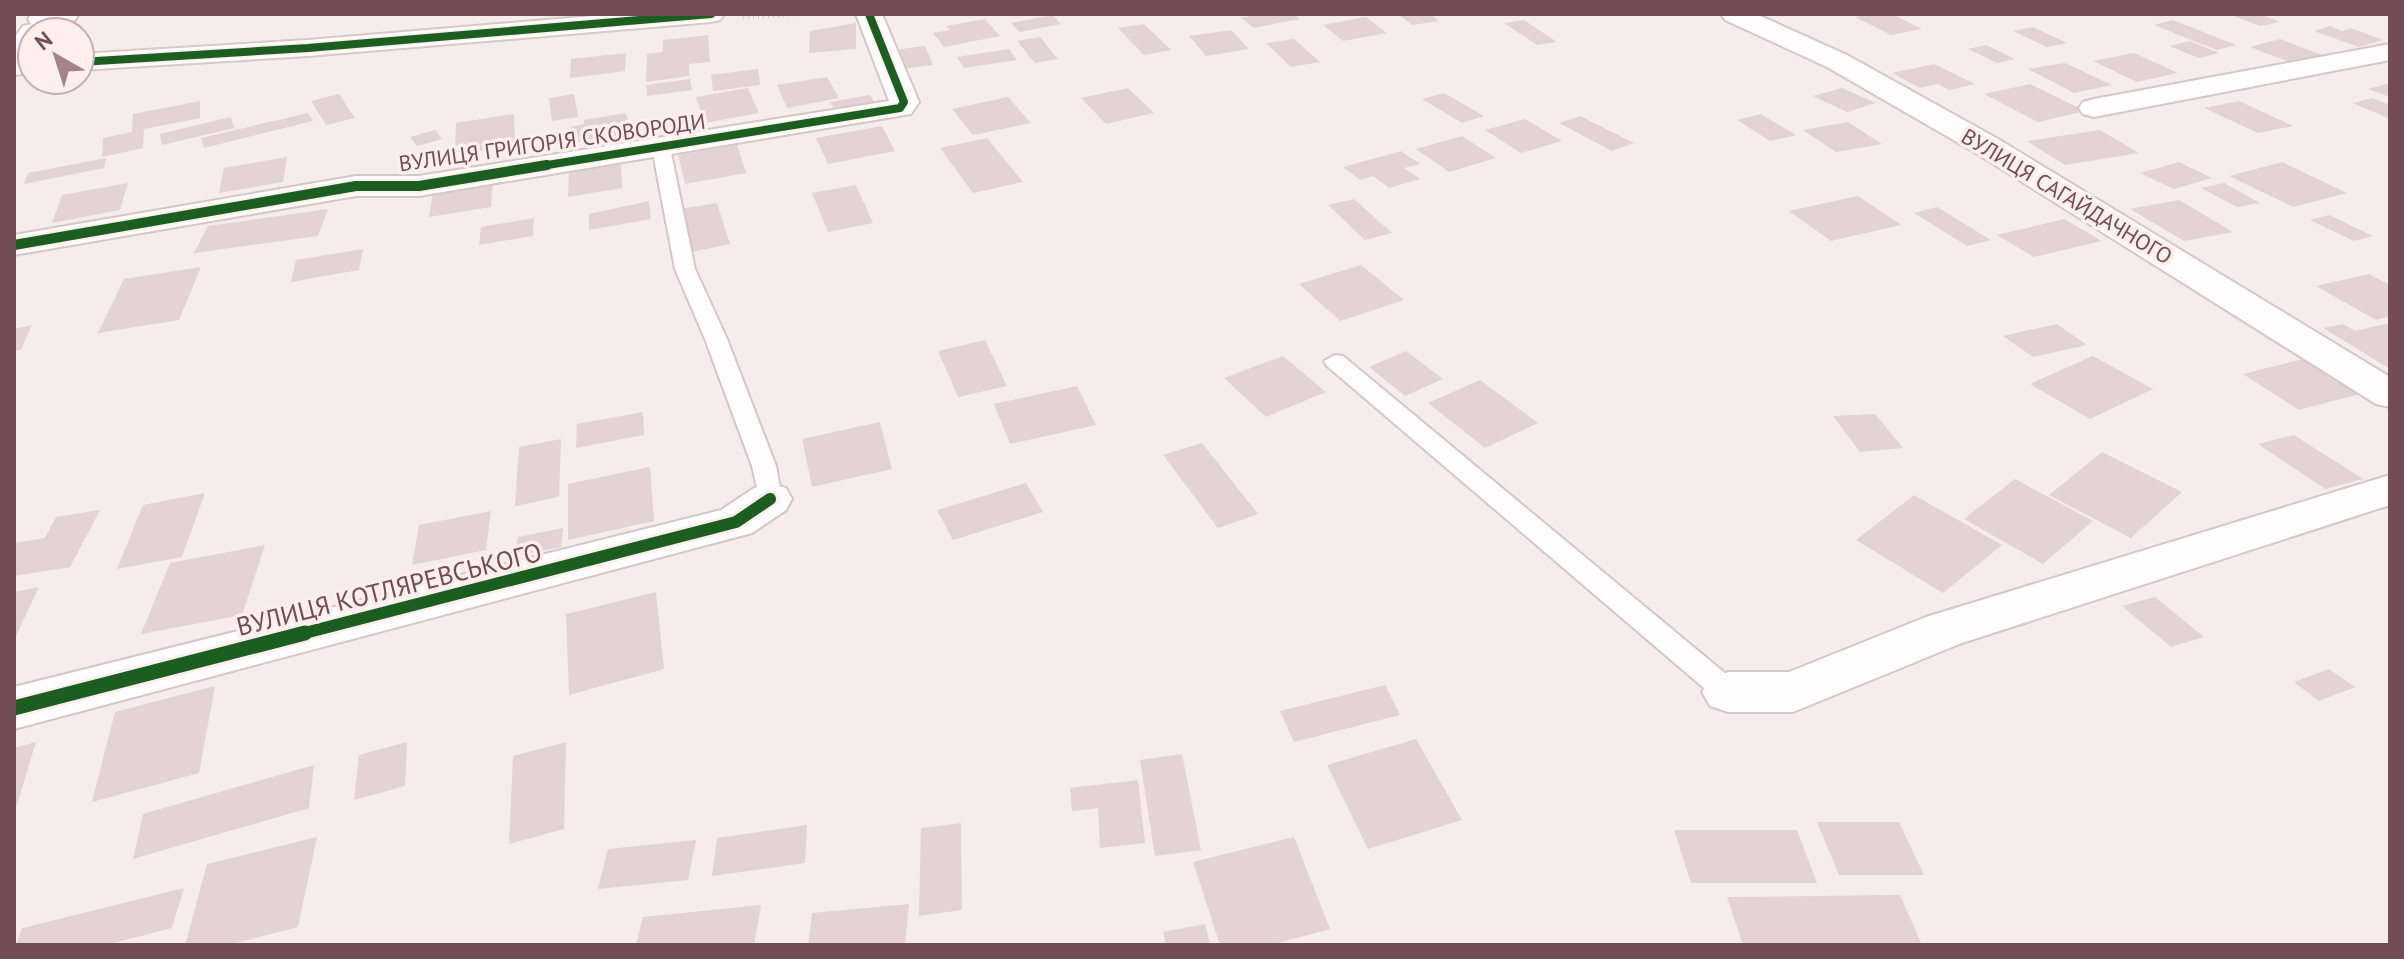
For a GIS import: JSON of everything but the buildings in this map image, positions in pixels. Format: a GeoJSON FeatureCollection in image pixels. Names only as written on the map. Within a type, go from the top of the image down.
{"type":"FeatureCollection","features":[{"type":"Feature","properties":{"kind":"street"},"geometry":{"type":"LineString","coordinates":[[96,61],[308,48],[711,14]]}},
{"type":"Feature","properties":{"kind":"street","name":"ВУЛИЦЯ ГРИГОРІЯ СКОВОРОДИ"},"geometry":{"type":"LineString","coordinates":[[14,245],[356,186],[419,186],[900,108],[904,102],[869,14]]}},
{"type":"Feature","properties":{"kind":"street","name":"ВУЛИЦЯ САГАЙДАЧНОГО"},"geometry":{"type":"LineString","coordinates":[[1734,14],[1837,61],[1987,146],[2390,395]]}},
{"type":"Feature","properties":{"kind":"street"},"geometry":{"type":"LineString","coordinates":[[2094,108],[2390,52]]}},
{"type":"Feature","properties":{"kind":"street"},"geometry":{"type":"LineString","coordinates":[[1728,692],[1793,692],[1944,630],[2390,490]]}},
{"type":"Feature","properties":{"kind":"street","name":"ВУЛИЦЯ КОТЛЯРЕВСЬКОГО"},"geometry":{"type":"LineString","coordinates":[[14,708],[736,522],[770,499]]}},
{"type":"Feature","properties":{"kind":"lane"},"geometry":{"type":"LineString","coordinates":[[661,148],[685,269],[716,339],[764,466],[770,499]]}},
{"type":"Feature","properties":{"kind":"lane"},"geometry":{"type":"LineString","coordinates":[[1335,361],[1728,692]]}},
{"type":"Feature","properties":{"kind":"cycle path"},"geometry":{"type":"LineString","coordinates":[[96,61],[308,48],[711,14]]}},
{"type":"Feature","properties":{"kind":"cycle path"},"geometry":{"type":"LineString","coordinates":[[14,245],[356,186],[419,186],[900,108],[904,102],[869,14]]}},
{"type":"Feature","properties":{"kind":"cycle path"},"geometry":{"type":"LineString","coordinates":[[14,708],[736,522],[770,499]]}}]}
